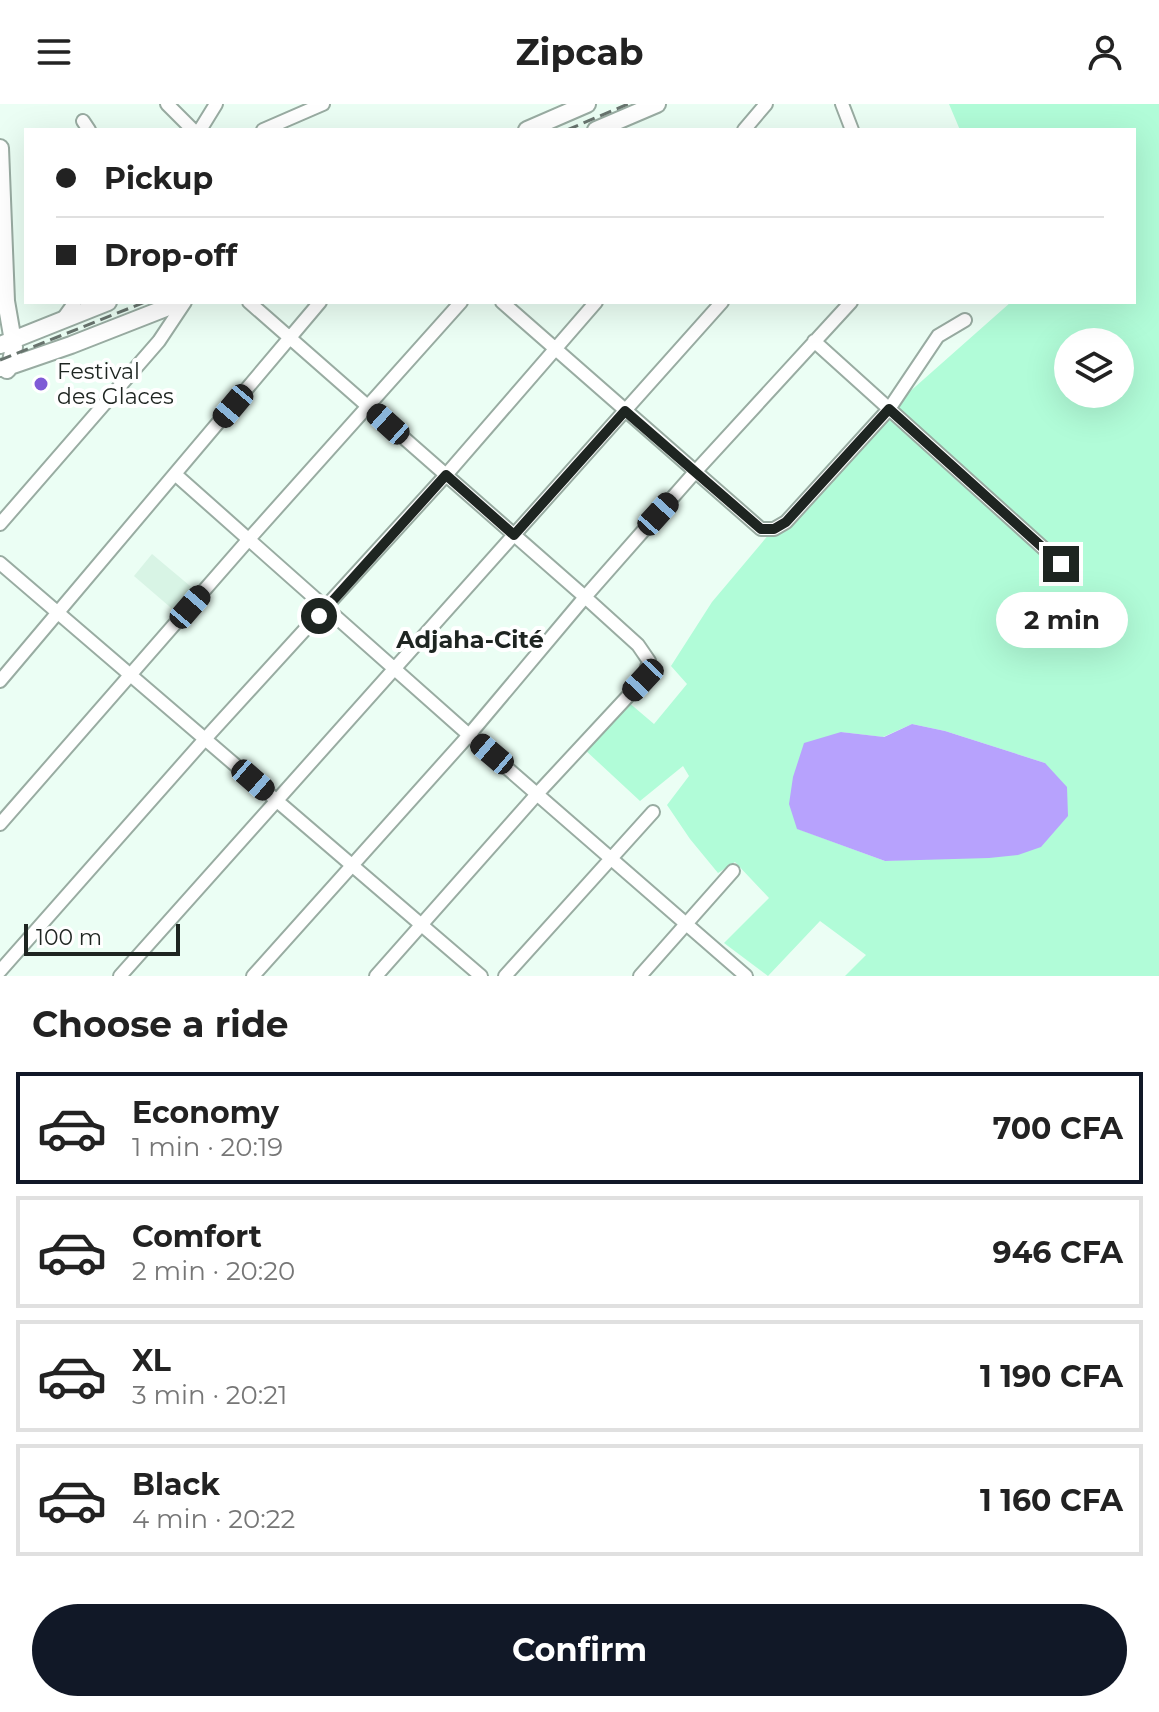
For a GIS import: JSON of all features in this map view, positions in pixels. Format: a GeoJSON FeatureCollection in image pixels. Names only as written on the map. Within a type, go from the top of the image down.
{"type":"FeatureCollection","features":[{"type":"Feature","properties":{"kind":"main road"},"geometry":{"type":"LineString","coordinates":[[532,128],[587,104]]}},
{"type":"Feature","properties":{"kind":"main road"},"geometry":{"type":"LineString","coordinates":[[600,128],[657,104]]}},
{"type":"Feature","properties":{"kind":"main road"},"geometry":{"type":"LineString","coordinates":[[1,158],[6,342],[14,354],[3,370]]}},
{"type":"Feature","properties":{"kind":"main road"},"geometry":{"type":"LineString","coordinates":[[0,323],[6,301]]}},
{"type":"Feature","properties":{"kind":"main road"},"geometry":{"type":"LineString","coordinates":[[6,342],[103,304]]}},
{"type":"Feature","properties":{"kind":"main road"},"geometry":{"type":"LineString","coordinates":[[3,370],[178,304]]}},
{"type":"Feature","properties":{"kind":"street"},"geometry":{"type":"LineString","coordinates":[[167,104],[191,128]]}},
{"type":"Feature","properties":{"kind":"street"},"geometry":{"type":"LineString","coordinates":[[201,128],[216,104]]}},
{"type":"Feature","properties":{"kind":"street"},"geometry":{"type":"LineString","coordinates":[[268,128],[323,104]]}},
{"type":"Feature","properties":{"kind":"street"},"geometry":{"type":"LineString","coordinates":[[746,128],[766,104]]}},
{"type":"Feature","properties":{"kind":"street"},"geometry":{"type":"LineString","coordinates":[[842,104],[851,128]]}},
{"type":"Feature","properties":{"kind":"street"},"geometry":{"type":"LineString","coordinates":[[62,320],[74,304]]}},
{"type":"Feature","properties":{"kind":"street"},"geometry":{"type":"LineString","coordinates":[[0,524],[159,341],[182,304]]}},
{"type":"Feature","properties":{"kind":"street"},"geometry":{"type":"LineString","coordinates":[[251,304],[585,597],[638,645],[649,661],[643,680],[376,976]]}},
{"type":"Feature","properties":{"kind":"street"},"geometry":{"type":"LineString","coordinates":[[0,681],[318,304]]}},
{"type":"Feature","properties":{"kind":"street"},"geometry":{"type":"LineString","coordinates":[[0,824],[459,304]]}},
{"type":"Feature","properties":{"kind":"street"},"geometry":{"type":"LineString","coordinates":[[504,304],[761,529],[774,529],[786,522],[889,409],[938,336],[965,320]]}},
{"type":"Feature","properties":{"kind":"street"},"geometry":{"type":"LineString","coordinates":[[0,971],[205,739],[446,475],[594,304]]}},
{"type":"Feature","properties":{"kind":"street"},"geometry":{"type":"LineString","coordinates":[[120,976],[720,304]]}},
{"type":"Feature","properties":{"kind":"street"},"geometry":{"type":"LineString","coordinates":[[253,976],[469,735],[695,472],[849,304]]}},
{"type":"Feature","properties":{"kind":"street"},"geometry":{"type":"LineString","coordinates":[[814,341],[1061,564]]}},
{"type":"Feature","properties":{"kind":"street"},"geometry":{"type":"LineString","coordinates":[[175,474],[746,976]]}},
{"type":"Feature","properties":{"kind":"street"},"geometry":{"type":"LineString","coordinates":[[0,563],[481,976]]}},
{"type":"Feature","properties":{"kind":"street"},"geometry":{"type":"LineString","coordinates":[[505,976],[653,812]]}},
{"type":"Feature","properties":{"kind":"street"},"geometry":{"type":"LineString","coordinates":[[640,976],[733,871]]}},
{"type":"Feature","properties":{"kind":"shaded area"},"geometry":{"type":"Polygon","coordinates":[[[152,554],[196,591],[177,613],[134,576],[152,554]]]}},
{"type":"Feature","properties":{"kind":"shaded area"},"geometry":{"type":"Polygon","coordinates":[[[912,724],[945,731],[1045,763],[1067,787],[1068,816],[1041,847],[1018,855],[989,858],[885,861],[797,829],[789,804],[793,777],[804,743],[841,732],[884,737],[912,724]]]}},
{"type":"Feature","properties":{"kind":"green space"},"geometry":{"type":"Polygon","coordinates":[[[949,104],[1159,104],[1159,976],[845,976],[866,955],[820,921],[768,976],[724,943],[769,898],[735,862],[718,873],[667,805],[689,776],[683,766],[640,801],[584,749],[627,701],[654,724],[687,684],[671,666],[712,602],[828,464],[1009,304],[1136,304],[1136,128],[959,128],[949,104]],[[912,724],[883,737],[841,732],[798,829],[885,861],[930,858],[1045,763],[945,731],[912,724]]]}},
{"type":"Feature","properties":{"kind":"railway"},"geometry":{"type":"LineString","coordinates":[[572,128],[628,104]]}},
{"type":"Feature","properties":{"kind":"railway"},"geometry":{"type":"LineString","coordinates":[[0,360],[140,304]]}},
{"type":"Feature","properties":{"kind":"place","name":"Festival des Glaces"},"geometry":{"type":"Point","coordinates":[41,384]}},
{"type":"Feature","properties":{"kind":"district","name":"Adjaha-Cité"},"geometry":{"type":"Point","coordinates":[470,639]}},
{"type":"Feature","properties":{"kind":"route"},"geometry":{"type":"LineString","coordinates":[[319,616],[446,475],[514,535],[625,411],[761,529],[774,529],[786,522],[889,409],[1061,564]]}}]}
